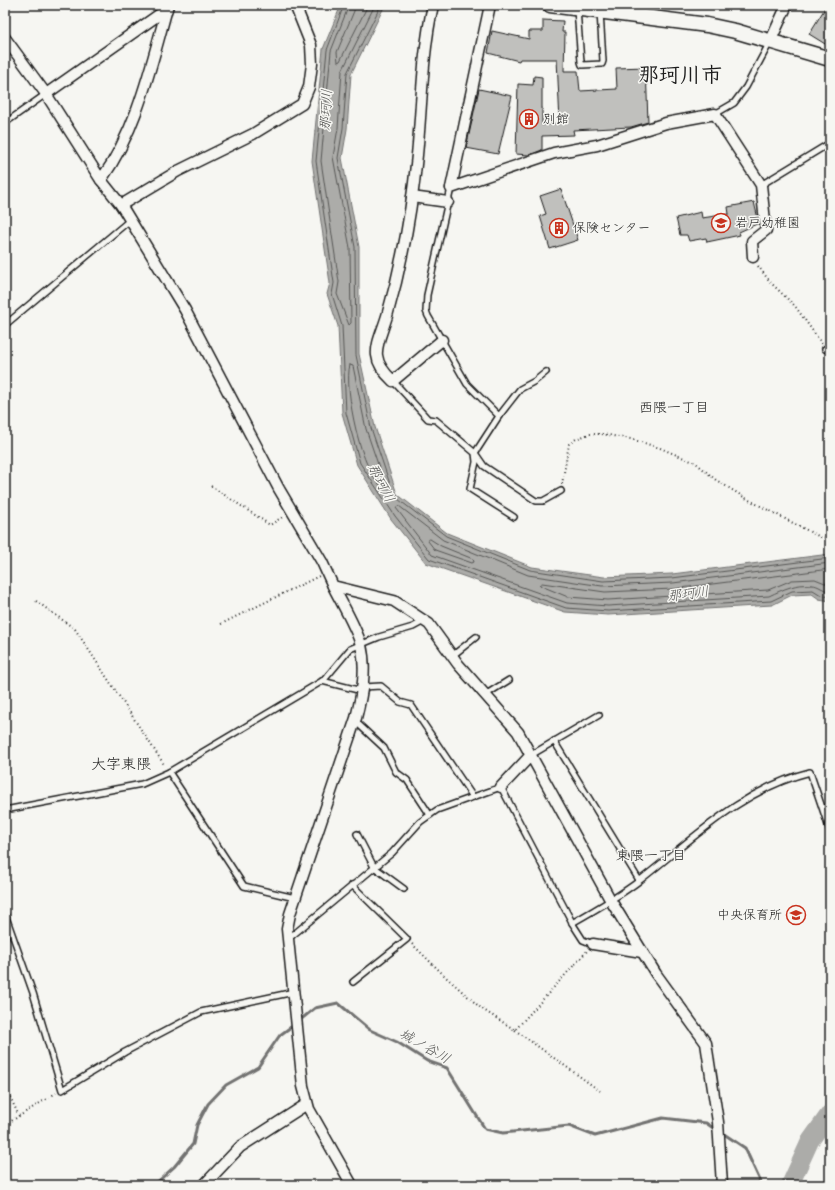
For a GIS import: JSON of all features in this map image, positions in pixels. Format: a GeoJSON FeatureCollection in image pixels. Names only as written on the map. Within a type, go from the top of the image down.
{"type":"FeatureCollection","features":[{"type":"Feature","properties":{"kind":"street"},"geometry":{"type":"LineString","coordinates":[[121,205],[178,171],[253,134],[302,104],[309,87],[312,64],[311,45],[295,5]]}},
{"type":"Feature","properties":{"kind":"street"},"geometry":{"type":"LineString","coordinates":[[433,5],[422,84],[412,197],[393,294],[377,351],[378,363],[382,370],[393,381],[442,340]]}},
{"type":"Feature","properties":{"kind":"street"},"geometry":{"type":"LineString","coordinates":[[451,188],[490,5]]}},
{"type":"Feature","properties":{"kind":"street"},"geometry":{"type":"LineString","coordinates":[[550,5],[707,25],[830,59]]}},
{"type":"Feature","properties":{"kind":"street"},"geometry":{"type":"LineString","coordinates":[[770,42],[787,5]]}},
{"type":"Feature","properties":{"kind":"street"},"geometry":{"type":"LineString","coordinates":[[101,180],[113,163],[133,119],[148,79],[167,7]]}},
{"type":"Feature","properties":{"kind":"street"},"geometry":{"type":"LineString","coordinates":[[46,94],[167,7]]}},
{"type":"Feature","properties":{"kind":"street"},"geometry":{"type":"LineString","coordinates":[[5,38],[46,94],[101,180],[121,205],[185,310],[292,511],[327,572],[361,644],[363,689],[355,721],[295,898],[287,929],[303,1086],[307,1104],[352,1185]]}},
{"type":"Feature","properties":{"kind":"street"},"geometry":{"type":"LineString","coordinates":[[451,188],[554,153],[597,144],[666,123],[715,114],[761,185],[766,230],[752,241],[753,257]]}},
{"type":"Feature","properties":{"kind":"street"},"geometry":{"type":"LineString","coordinates":[[412,197],[448,202]]}},
{"type":"Feature","properties":{"kind":"street"},"geometry":{"type":"LineString","coordinates":[[333,586],[394,601],[429,624],[452,656],[518,732],[611,901],[656,974],[706,1043],[718,1122],[722,1185]]}},
{"type":"Feature","properties":{"kind":"street"},"geometry":{"type":"LineString","coordinates":[[501,787],[531,755]]}},
{"type":"Feature","properties":{"kind":"street"},"geometry":{"type":"LineString","coordinates":[[593,944],[642,952]]}},
{"type":"Feature","properties":{"kind":"street"},"geometry":{"type":"LineString","coordinates":[[204,1185],[240,1147],[307,1104]]}},
{"type":"Feature","properties":{"kind":"lane"},"geometry":{"type":"LineString","coordinates":[[577,8],[582,65],[602,64],[603,61],[600,11]]}},
{"type":"Feature","properties":{"kind":"lane"},"geometry":{"type":"LineString","coordinates":[[715,114],[734,103],[746,87],[770,42]]}},
{"type":"Feature","properties":{"kind":"lane"},"geometry":{"type":"LineString","coordinates":[[5,123],[46,94]]}},
{"type":"Feature","properties":{"kind":"lane"},"geometry":{"type":"LineString","coordinates":[[761,185],[830,143]]}},
{"type":"Feature","properties":{"kind":"lane"},"geometry":{"type":"LineString","coordinates":[[451,188],[427,295],[426,311],[467,384],[500,416]]}},
{"type":"Feature","properties":{"kind":"lane"},"geometry":{"type":"LineString","coordinates":[[5,325],[130,220]]}},
{"type":"Feature","properties":{"kind":"lane"},"geometry":{"type":"LineString","coordinates":[[514,517],[470,489],[476,462],[476,453],[520,389],[535,381],[546,372]]}},
{"type":"Feature","properties":{"kind":"lane"},"geometry":{"type":"LineString","coordinates":[[393,381],[428,419],[436,420],[476,453],[484,466],[536,501],[543,501],[561,491]]}},
{"type":"Feature","properties":{"kind":"lane"},"geometry":{"type":"LineString","coordinates":[[5,810],[142,784],[169,772],[322,681],[350,649],[413,627],[424,621]]}},
{"type":"Feature","properties":{"kind":"lane"},"geometry":{"type":"LineString","coordinates":[[452,656],[476,637]]}},
{"type":"Feature","properties":{"kind":"lane"},"geometry":{"type":"LineString","coordinates":[[485,695],[509,680]]}},
{"type":"Feature","properties":{"kind":"lane"},"geometry":{"type":"LineString","coordinates":[[322,681],[363,689],[381,686],[400,702],[411,705],[473,797]]}},
{"type":"Feature","properties":{"kind":"lane"},"geometry":{"type":"LineString","coordinates":[[531,755],[599,715]]}},
{"type":"Feature","properties":{"kind":"lane"},"geometry":{"type":"LineString","coordinates":[[355,721],[384,748],[396,772],[407,780],[430,815]]}},
{"type":"Feature","properties":{"kind":"lane"},"geometry":{"type":"LineString","coordinates":[[554,741],[640,880]]}},
{"type":"Feature","properties":{"kind":"lane"},"geometry":{"type":"LineString","coordinates":[[169,772],[244,886],[295,898]]}},
{"type":"Feature","properties":{"kind":"lane"},"geometry":{"type":"LineString","coordinates":[[572,923],[611,901],[640,880],[715,819],[758,791],[790,777],[810,772],[830,830]]}},
{"type":"Feature","properties":{"kind":"lane"},"geometry":{"type":"LineString","coordinates":[[288,939],[352,884],[392,853],[420,822],[437,810],[501,787],[572,923],[583,940],[593,944]]}},
{"type":"Feature","properties":{"kind":"lane"},"geometry":{"type":"LineString","coordinates":[[357,834],[374,867],[404,889]]}},
{"type":"Feature","properties":{"kind":"lane"},"geometry":{"type":"LineString","coordinates":[[352,884],[407,939],[353,982]]}},
{"type":"Feature","properties":{"kind":"lane"},"geometry":{"type":"LineString","coordinates":[[5,914],[33,993],[62,1090],[124,1052],[201,1012],[294,992]]}},
{"type":"Feature","properties":{"kind":"path"},"geometry":{"type":"LineString","coordinates":[[753,257],[771,282],[795,306],[828,348]]}},
{"type":"Feature","properties":{"kind":"path"},"geometry":{"type":"LineString","coordinates":[[561,491],[569,444],[576,439],[589,434],[602,434],[631,439],[660,448],[696,463],[716,480],[747,499],[820,537],[830,538]]}},
{"type":"Feature","properties":{"kind":"path"},"geometry":{"type":"LineString","coordinates":[[210,486],[270,525],[292,511]]}},
{"type":"Feature","properties":{"kind":"path"},"geometry":{"type":"LineString","coordinates":[[221,624],[327,572]]}},
{"type":"Feature","properties":{"kind":"path"},"geometry":{"type":"LineString","coordinates":[[36,601],[75,629],[169,772]]}},
{"type":"Feature","properties":{"kind":"path"},"geometry":{"type":"LineString","coordinates":[[407,939],[447,978],[482,1009],[515,1030],[600,1091]]}},
{"type":"Feature","properties":{"kind":"path"},"geometry":{"type":"LineString","coordinates":[[515,1030],[593,944]]}},
{"type":"Feature","properties":{"kind":"path"},"geometry":{"type":"LineString","coordinates":[[5,1086],[19,1116]]}},
{"type":"Feature","properties":{"kind":"path"},"geometry":{"type":"LineString","coordinates":[[5,1125],[62,1090]]}},
{"type":"Feature","properties":{"kind":"water"},"geometry":{"type":"Polygon","coordinates":[[[341,5],[385,5],[351,74],[347,129],[342,158],[359,247],[359,354],[375,427],[397,494],[447,533],[532,567],[604,577],[672,574],[830,554],[830,601],[819,599],[812,594],[792,595],[772,605],[608,615],[565,612],[426,563],[391,519],[357,465],[342,413],[338,326],[327,294],[330,283],[312,161],[323,49],[341,5]]]}},
{"type":"Feature","properties":{"kind":"building"},"geometry":{"type":"Polygon","coordinates":[[[827,5],[830,5],[830,47],[809,34],[827,5]]]}},
{"type":"Feature","properties":{"kind":"building"},"geometry":{"type":"Polygon","coordinates":[[[543,20],[563,21],[562,32],[565,32],[564,71],[578,71],[580,91],[617,89],[616,68],[646,67],[648,122],[631,127],[573,130],[574,135],[542,136],[542,150],[529,155],[516,154],[518,84],[533,85],[534,76],[542,77],[542,125],[560,123],[557,59],[520,59],[519,61],[488,53],[492,31],[529,39],[529,31],[543,31],[543,20]]]}},
{"type":"Feature","properties":{"kind":"building"},"geometry":{"type":"Polygon","coordinates":[[[479,89],[512,96],[498,154],[466,148],[479,89]]]}},
{"type":"Feature","properties":{"kind":"building","name":"保険センター"},"geometry":{"type":"Polygon","coordinates":[[[561,189],[578,240],[550,249],[540,216],[546,214],[540,196],[561,189]]]}},
{"type":"Feature","properties":{"kind":"building"},"geometry":{"type":"Polygon","coordinates":[[[754,202],[759,223],[739,232],[740,235],[707,242],[706,238],[689,241],[687,235],[680,235],[676,218],[701,212],[702,218],[729,214],[728,207],[754,202]]]}},
{"type":"Feature","properties":{"kind":"waterway","name":"城ノ谷川"},"geometry":{"type":"LineString","coordinates":[[299,1021],[315,1008],[338,1003],[370,1030],[397,1042],[427,1061],[447,1068],[485,1129],[503,1133],[569,1126],[595,1136],[663,1118],[706,1123],[716,1130]]}},
{"type":"Feature","properties":{"kind":"waterway","name":"城ノ谷川"},"geometry":{"type":"LineString","coordinates":[[154,1185],[174,1167],[193,1144],[197,1125],[208,1104],[226,1085],[258,1067],[280,1035],[295,1024]]}},
{"type":"Feature","properties":{"kind":"waterway","name":"那珂川"},"geometry":{"type":"LineString","coordinates":[[790,1185],[810,1141],[830,1113]]}},
{"type":"Feature","properties":{"kind":"waterway","name":"城ノ谷川"},"geometry":{"type":"LineString","coordinates":[[721,1132],[745,1148],[762,1185]]}},
{"type":"Feature","properties":{"kind":"place","name":"別館"},"geometry":{"type":"Point","coordinates":[529,119]}},
{"type":"Feature","properties":{"kind":"place","name":"岩戸幼稚園"},"geometry":{"type":"Point","coordinates":[721,223]}},
{"type":"Feature","properties":{"kind":"place","name":"保険センター"},"geometry":{"type":"Point","coordinates":[559,228]}},
{"type":"Feature","properties":{"kind":"place","name":"中央保育所"},"geometry":{"type":"Point","coordinates":[796,915]}},
{"type":"Feature","properties":{"kind":"district","name":"那珂川市"},"geometry":{"type":"Point","coordinates":[680,75]}},
{"type":"Feature","properties":{"kind":"district","name":"西隈一丁目"},"geometry":{"type":"Point","coordinates":[674,407]}},
{"type":"Feature","properties":{"kind":"district","name":"大字東隈"},"geometry":{"type":"Point","coordinates":[121,764]}},
{"type":"Feature","properties":{"kind":"district","name":"東隈一丁目"},"geometry":{"type":"Point","coordinates":[651,855]}}]}
